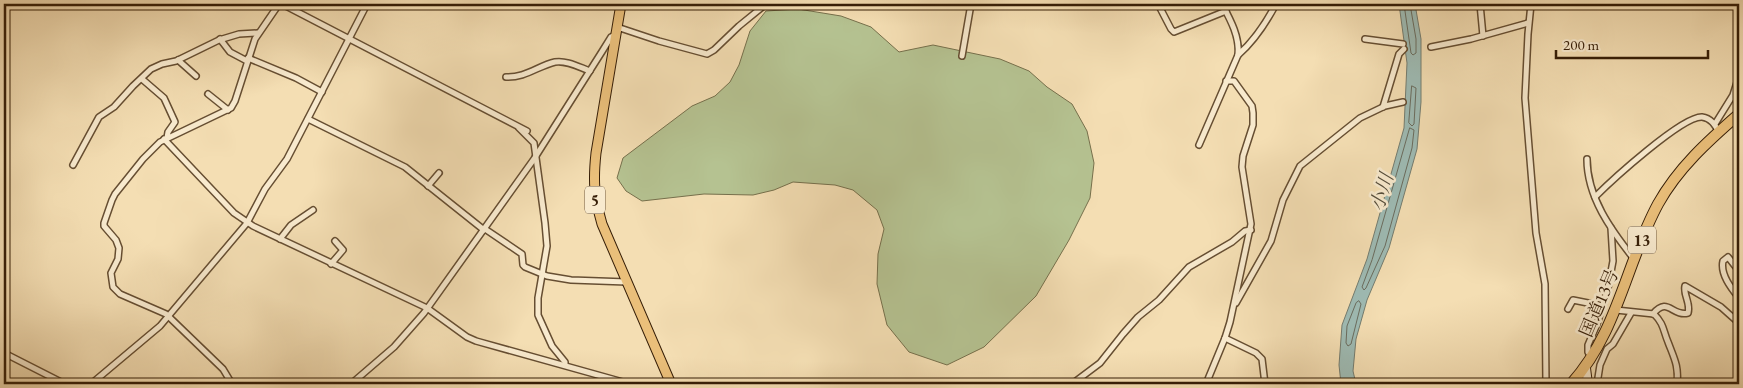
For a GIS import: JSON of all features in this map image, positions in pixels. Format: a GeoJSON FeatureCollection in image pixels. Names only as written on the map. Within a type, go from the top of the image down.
{"type":"FeatureCollection","features":[{"type":"Feature","properties":{"kind":"highway","name":"国道13号"},"geometry":{"type":"LineString","coordinates":[[1572,384],[1592,358],[1616,310],[1634,260],[1658,204],[1674,179],[1717,128],[1739,114]]}},
{"type":"Feature","properties":{"kind":"main road","name":"5"},"geometry":{"type":"LineString","coordinates":[[621,4],[596,153],[595,200],[602,224],[671,384]]}},
{"type":"Feature","properties":{"kind":"main road"},"geometry":{"type":"LineString","coordinates":[[1586,368],[1588,384]]}},
{"type":"Feature","properties":{"kind":"street"},"geometry":{"type":"LineString","coordinates":[[232,384],[223,369],[168,316],[159,310],[120,294],[113,287],[111,273],[118,259],[119,248],[116,240],[104,226],[112,200],[143,159],[166,138],[228,110],[235,101],[247,60],[258,34],[280,4],[527,130]]}},
{"type":"Feature","properties":{"kind":"street"},"geometry":{"type":"LineString","coordinates":[[91,384],[152,334],[247,223],[267,186],[287,159],[367,4]]}},
{"type":"Feature","properties":{"kind":"street"},"geometry":{"type":"LineString","coordinates":[[351,384],[396,346],[427,308],[537,154],[616,31],[706,54],[714,50],[766,4]]}},
{"type":"Feature","properties":{"kind":"street"},"geometry":{"type":"LineString","coordinates":[[962,56],[971,4]]}},
{"type":"Feature","properties":{"kind":"street"},"geometry":{"type":"LineString","coordinates":[[1158,4],[1171,30],[1174,32],[1226,10]]}},
{"type":"Feature","properties":{"kind":"street"},"geometry":{"type":"LineString","coordinates":[[1199,145],[1238,54],[1239,46],[1222,4]]}},
{"type":"Feature","properties":{"kind":"street"},"geometry":{"type":"LineString","coordinates":[[1238,54],[1244,50],[1276,4]]}},
{"type":"Feature","properties":{"kind":"street"},"geometry":{"type":"LineString","coordinates":[[1480,4],[1483,36]]}},
{"type":"Feature","properties":{"kind":"street"},"geometry":{"type":"LineString","coordinates":[[1531,4],[1528,23],[1525,98],[1536,233],[1545,284],[1546,384]]}},
{"type":"Feature","properties":{"kind":"street"},"geometry":{"type":"LineString","coordinates":[[1431,47],[1483,36],[1528,23]]}},
{"type":"Feature","properties":{"kind":"street"},"geometry":{"type":"LineString","coordinates":[[73,165],[99,117],[114,107],[152,69],[178,60],[220,39],[239,34],[258,34]]}},
{"type":"Feature","properties":{"kind":"street"},"geometry":{"type":"LineString","coordinates":[[220,39],[230,52],[296,78],[322,92]]}},
{"type":"Feature","properties":{"kind":"street"},"geometry":{"type":"LineString","coordinates":[[1365,39],[1403,46],[1398,54],[1383,107]]}},
{"type":"Feature","properties":{"kind":"street"},"geometry":{"type":"LineString","coordinates":[[178,60],[196,76]]}},
{"type":"Feature","properties":{"kind":"street"},"geometry":{"type":"LineString","coordinates":[[506,77],[514,78],[555,62],[567,63],[590,70]]}},
{"type":"Feature","properties":{"kind":"street"},"geometry":{"type":"LineString","coordinates":[[1595,197],[1615,176],[1669,135],[1701,117],[1708,119],[1717,128],[1733,95],[1739,76]]}},
{"type":"Feature","properties":{"kind":"street"},"geometry":{"type":"LineString","coordinates":[[142,79],[164,98],[175,122],[166,138]]}},
{"type":"Feature","properties":{"kind":"street"},"geometry":{"type":"LineString","coordinates":[[1206,384],[1225,338],[1250,230],[1250,211],[1242,162],[1253,125],[1252,106],[1234,81],[1226,81]]}},
{"type":"Feature","properties":{"kind":"street"},"geometry":{"type":"LineString","coordinates":[[208,94],[228,110]]}},
{"type":"Feature","properties":{"kind":"street"},"geometry":{"type":"LineString","coordinates":[[1234,304],[1268,248],[1284,200],[1297,170],[1303,162],[1351,124],[1383,107],[1396,102],[1403,102]]}},
{"type":"Feature","properties":{"kind":"street"},"geometry":{"type":"LineString","coordinates":[[308,119],[396,162],[484,230],[522,254],[525,267],[543,274],[576,280],[627,282]]}},
{"type":"Feature","properties":{"kind":"street"},"geometry":{"type":"LineString","coordinates":[[517,126],[534,143],[537,154],[547,246],[538,298],[538,315],[548,339],[565,362],[565,365]]}},
{"type":"Feature","properties":{"kind":"street"},"geometry":{"type":"LineString","coordinates":[[166,138],[234,213],[247,223],[427,308],[467,337],[476,341],[630,384]]}},
{"type":"Feature","properties":{"kind":"street"},"geometry":{"type":"LineString","coordinates":[[1587,158],[1589,178],[1595,197],[1611,228],[1634,260]]}},
{"type":"Feature","properties":{"kind":"street"},"geometry":{"type":"LineString","coordinates":[[428,186],[439,173]]}},
{"type":"Feature","properties":{"kind":"street"},"geometry":{"type":"LineString","coordinates":[[280,239],[291,225],[313,210]]}},
{"type":"Feature","properties":{"kind":"street"},"geometry":{"type":"LineString","coordinates":[[1592,358],[1588,352],[1588,345],[1598,324],[1613,261],[1611,228]]}},
{"type":"Feature","properties":{"kind":"street"},"geometry":{"type":"LineString","coordinates":[[1072,384],[1100,362],[1123,334],[1159,300],[1189,267],[1232,242],[1244,231],[1250,230]]}},
{"type":"Feature","properties":{"kind":"street"},"geometry":{"type":"LineString","coordinates":[[331,264],[343,250],[335,241]]}},
{"type":"Feature","properties":{"kind":"street"},"geometry":{"type":"LineString","coordinates":[[1739,271],[1728,257],[1723,261],[1722,268],[1725,275],[1731,288],[1739,298]]}},
{"type":"Feature","properties":{"kind":"street"},"geometry":{"type":"LineString","coordinates":[[1653,314],[1661,306],[1666,306],[1680,313],[1688,313],[1689,304],[1684,290],[1685,286],[1721,307],[1739,323]]}},
{"type":"Feature","properties":{"kind":"street"},"geometry":{"type":"LineString","coordinates":[[1568,309],[1573,300],[1603,306]]}},
{"type":"Feature","properties":{"kind":"street"},"geometry":{"type":"LineString","coordinates":[[1616,310],[1653,314],[1663,324],[1668,342],[1676,358],[1677,384]]}},
{"type":"Feature","properties":{"kind":"street"},"geometry":{"type":"LineString","coordinates":[[1597,384],[1603,357],[1631,313]]}},
{"type":"Feature","properties":{"kind":"street"},"geometry":{"type":"LineString","coordinates":[[1225,338],[1256,353],[1262,359],[1265,384]]}},
{"type":"Feature","properties":{"kind":"street"},"geometry":{"type":"LineString","coordinates":[[4,353],[65,384]]}},
{"type":"Feature","properties":{"kind":"street"},"geometry":{"type":"LineString","coordinates":[[605,384],[606,377]]}},
{"type":"Feature","properties":{"kind":"green space"},"geometry":{"type":"Polygon","coordinates":[[[798,9],[841,16],[871,27],[899,52],[933,45],[1000,59],[1029,71],[1047,87],[1072,104],[1087,131],[1094,163],[1090,198],[1069,240],[1036,296],[984,347],[947,365],[909,352],[887,325],[877,284],[878,254],[884,229],[877,210],[853,190],[835,185],[793,182],[774,190],[753,195],[704,194],[642,201],[626,191],[617,178],[623,158],[692,106],[715,96],[730,82],[739,65],[750,31],[766,11],[798,9]]]}},
{"type":"Feature","properties":{"kind":"water"},"geometry":{"type":"Polygon","coordinates":[[[1399,4],[1415,4],[1421,39],[1421,102],[1417,149],[1389,248],[1367,300],[1356,339],[1353,371],[1356,384],[1341,384],[1339,365],[1342,325],[1367,259],[1404,128],[1407,63],[1399,4]]]}},
{"type":"Feature","properties":{"kind":"water label","name":"小川"},"geometry":{"type":"Point","coordinates":[1381,192]}}]}
